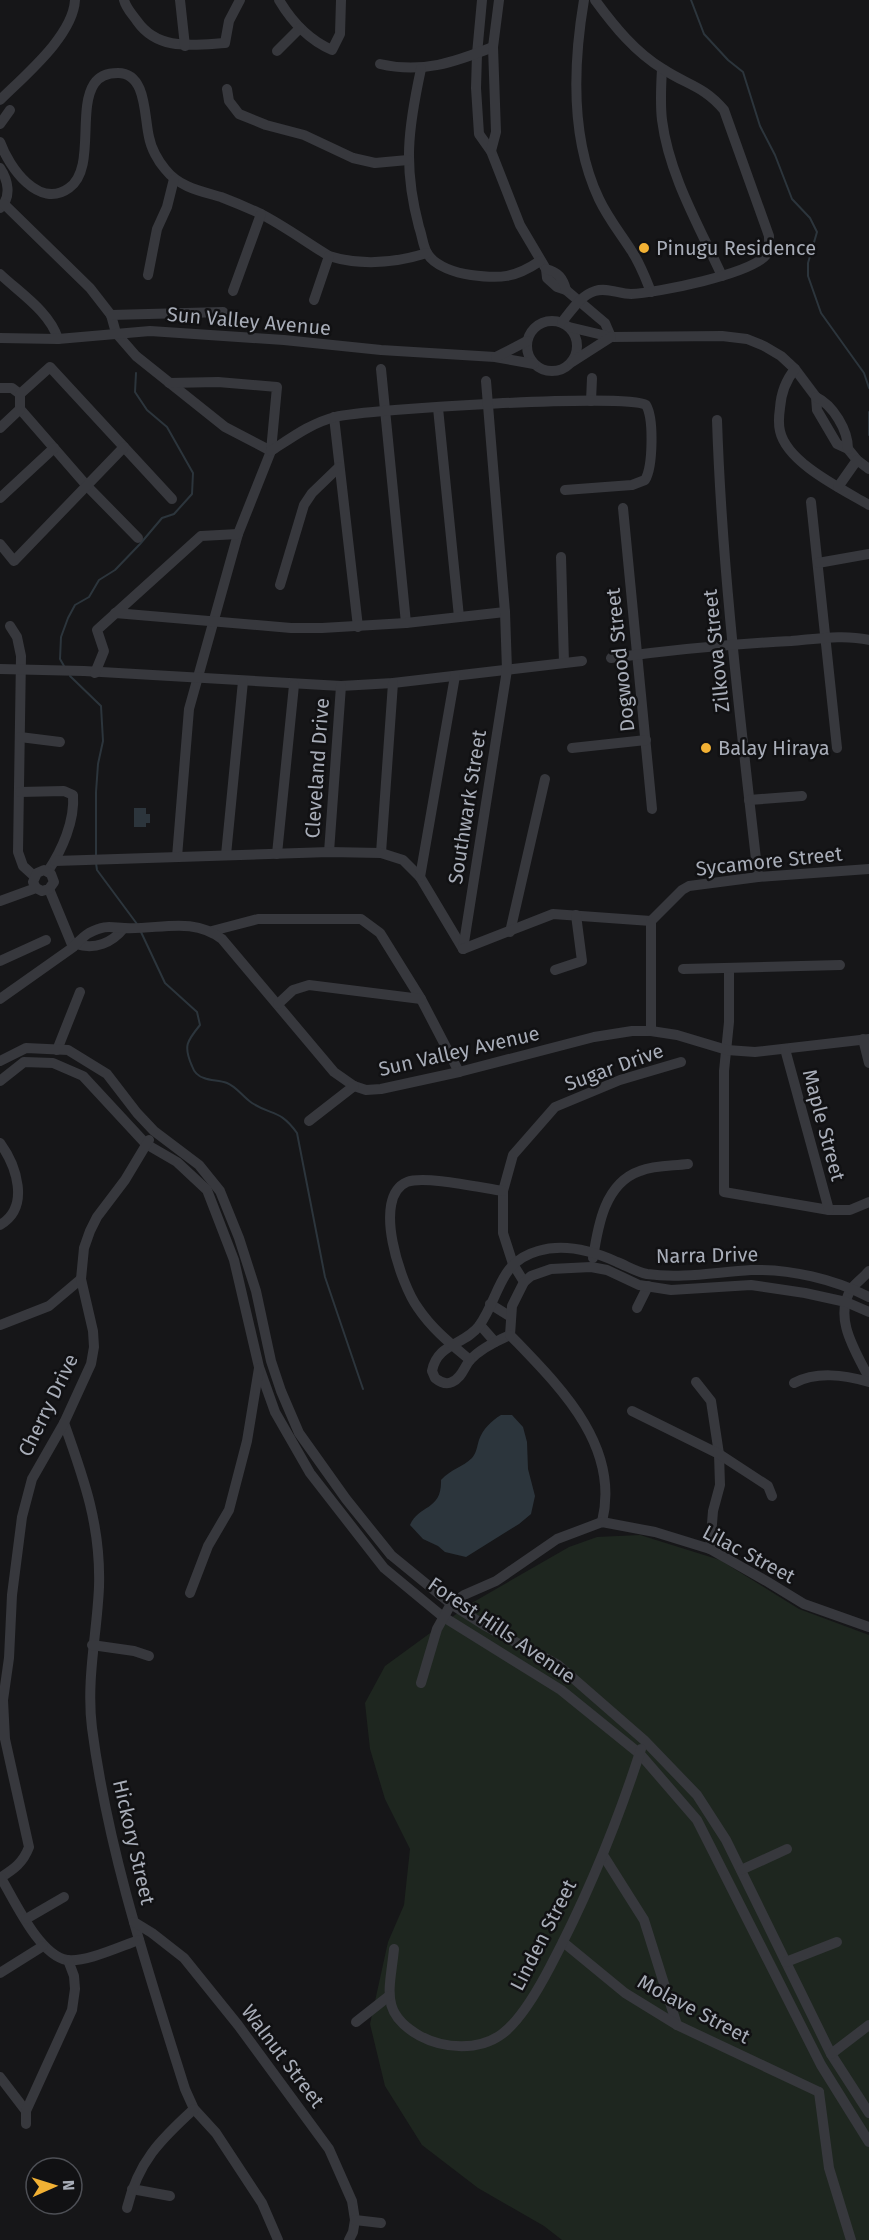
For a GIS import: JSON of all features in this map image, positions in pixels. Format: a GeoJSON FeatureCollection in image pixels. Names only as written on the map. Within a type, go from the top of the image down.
{"type":"FeatureCollection","features":[{"type":"Feature","properties":{"kind":"street"},"geometry":{"type":"LineString","coordinates":[[0,100],[64,32],[75,9],[75,0]]}},
{"type":"Feature","properties":{"kind":"street"},"geometry":{"type":"LineString","coordinates":[[124,0],[141,26],[158,40],[185,46],[225,43],[229,21],[240,0]]}},
{"type":"Feature","properties":{"kind":"street"},"geometry":{"type":"LineString","coordinates":[[180,0],[185,46]]}},
{"type":"Feature","properties":{"kind":"street"},"geometry":{"type":"LineString","coordinates":[[279,0],[300,28],[314,41],[332,50],[340,34],[340,0]]}},
{"type":"Feature","properties":{"kind":"street"},"geometry":{"type":"LineString","coordinates":[[482,0],[476,88],[479,134],[491,151],[520,225],[543,265],[555,271],[564,280],[566,290],[605,323],[611,337]]}},
{"type":"Feature","properties":{"kind":"street"},"geometry":{"type":"LineString","coordinates":[[491,151],[496,132],[494,47],[499,0]]}},
{"type":"Feature","properties":{"kind":"street"},"geometry":{"type":"LineString","coordinates":[[584,0],[575,60],[581,137],[587,172],[614,227],[642,269],[651,292]]}},
{"type":"Feature","properties":{"kind":"street"},"geometry":{"type":"LineString","coordinates":[[566,324],[580,301],[593,291],[630,294],[651,292],[722,276],[763,258],[768,253],[769,236],[724,110],[701,88],[662,69],[617,30],[595,0]]}},
{"type":"Feature","properties":{"kind":"street"},"geometry":{"type":"LineString","coordinates":[[277,51],[300,28]]}},
{"type":"Feature","properties":{"kind":"street"},"geometry":{"type":"LineString","coordinates":[[380,64],[421,69],[494,47]]}},
{"type":"Feature","properties":{"kind":"street"},"geometry":{"type":"LineString","coordinates":[[421,69],[410,120],[408,160],[414,209],[427,253],[443,266],[461,274],[492,278],[509,277],[543,265]]}},
{"type":"Feature","properties":{"kind":"street"},"geometry":{"type":"LineString","coordinates":[[662,69],[660,94],[667,146],[686,198],[722,276]]}},
{"type":"Feature","properties":{"kind":"street"},"geometry":{"type":"LineString","coordinates":[[0,142],[5,155],[25,181],[38,192],[49,195],[69,189],[78,177],[83,158],[89,99],[94,83],[106,74],[121,72],[132,78],[139,86],[149,138],[164,168],[174,179],[190,189],[221,197],[261,214],[329,256],[348,261],[376,263],[427,253]]}},
{"type":"Feature","properties":{"kind":"street"},"geometry":{"type":"LineString","coordinates":[[227,88],[229,101],[239,114],[266,125],[304,135],[353,158],[375,163],[408,160]]}},
{"type":"Feature","properties":{"kind":"street"},"geometry":{"type":"LineString","coordinates":[[0,124],[10,110]]}},
{"type":"Feature","properties":{"kind":"street"},"geometry":{"type":"LineString","coordinates":[[0,168],[8,189],[2,206],[90,288],[111,315],[116,333],[136,356],[225,427],[271,451]]}},
{"type":"Feature","properties":{"kind":"street"},"geometry":{"type":"LineString","coordinates":[[148,274],[158,229],[167,207],[174,179]]}},
{"type":"Feature","properties":{"kind":"street"},"geometry":{"type":"LineString","coordinates":[[233,291],[261,214]]}},
{"type":"Feature","properties":{"kind":"street"},"geometry":{"type":"LineString","coordinates":[[314,300],[329,256]]}},
{"type":"Feature","properties":{"kind":"street"},"geometry":{"type":"LineString","coordinates":[[0,274],[48,319],[58,339]]}},
{"type":"Feature","properties":{"kind":"street"},"geometry":{"type":"LineString","coordinates":[[111,315],[223,312]]}},
{"type":"Feature","properties":{"kind":"street"},"geometry":{"type":"LineString","coordinates":[[611,337],[567,367],[554,371],[534,364],[528,353],[527,341],[534,328],[540,323],[554,320],[611,337],[703,335],[747,339],[781,356],[795,369],[816,397],[827,402],[848,437],[848,449]]}},
{"type":"Feature","properties":{"kind":"street"},"geometry":{"type":"LineString","coordinates":[[566,324],[577,340],[578,348],[572,362]]}},
{"type":"Feature","properties":{"kind":"street","name":"Sun Valley Avenue"},"geometry":{"type":"LineString","coordinates":[[0,338],[58,339],[150,331],[495,357],[534,364]]}},
{"type":"Feature","properties":{"kind":"street"},"geometry":{"type":"LineString","coordinates":[[495,357],[527,341]]}},
{"type":"Feature","properties":{"kind":"street"},"geometry":{"type":"LineString","coordinates":[[138,538],[87,486],[20,409],[20,394],[50,367],[172,499]]}},
{"type":"Feature","properties":{"kind":"street"},"geometry":{"type":"LineString","coordinates":[[381,369],[406,623]]}},
{"type":"Feature","properties":{"kind":"street"},"geometry":{"type":"LineString","coordinates":[[795,369],[789,376],[780,402],[780,433],[797,458],[838,487],[869,505]]}},
{"type":"Feature","properties":{"kind":"street"},"geometry":{"type":"LineString","coordinates":[[591,401],[592,378]]}},
{"type":"Feature","properties":{"kind":"street","name":"Southwark Street"},"geometry":{"type":"LineString","coordinates":[[463,949],[507,670],[505,612],[486,381]]}},
{"type":"Feature","properties":{"kind":"street"},"geometry":{"type":"LineString","coordinates":[[169,383],[218,382],[277,387],[271,451],[238,534],[189,709],[177,857]]}},
{"type":"Feature","properties":{"kind":"street"},"geometry":{"type":"LineString","coordinates":[[0,388],[12,388],[20,394]]}},
{"type":"Feature","properties":{"kind":"street"},"geometry":{"type":"LineString","coordinates":[[816,397],[817,410],[837,444],[848,449],[869,469]]}},
{"type":"Feature","properties":{"kind":"street"},"geometry":{"type":"LineString","coordinates":[[271,451],[307,428],[334,417],[385,411],[591,401],[636,401],[646,405],[651,416],[649,474],[645,480],[639,484],[566,490]]}},
{"type":"Feature","properties":{"kind":"street"},"geometry":{"type":"LineString","coordinates":[[438,408],[459,617]]}},
{"type":"Feature","properties":{"kind":"street"},"geometry":{"type":"LineString","coordinates":[[0,428],[20,409]]}},
{"type":"Feature","properties":{"kind":"street"},"geometry":{"type":"LineString","coordinates":[[334,417],[358,627]]}},
{"type":"Feature","properties":{"kind":"street"},"geometry":{"type":"LineString","coordinates":[[824,423],[836,417]]}},
{"type":"Feature","properties":{"kind":"street","name":"Zilkova Street"},"geometry":{"type":"LineString","coordinates":[[717,420],[721,516],[732,644],[758,877]]}},
{"type":"Feature","properties":{"kind":"street"},"geometry":{"type":"LineString","coordinates":[[0,544],[14,561],[124,447]]}},
{"type":"Feature","properties":{"kind":"street"},"geometry":{"type":"LineString","coordinates":[[0,498],[54,448]]}},
{"type":"Feature","properties":{"kind":"street"},"geometry":{"type":"LineString","coordinates":[[838,487],[857,460]]}},
{"type":"Feature","properties":{"kind":"street"},"geometry":{"type":"LineString","coordinates":[[280,585],[304,505],[312,493],[339,467]]}},
{"type":"Feature","properties":{"kind":"street"},"geometry":{"type":"LineString","coordinates":[[811,502],[837,748]]}},
{"type":"Feature","properties":{"kind":"street","name":"Dogwood Street"},"geometry":{"type":"LineString","coordinates":[[623,508],[652,809]]}},
{"type":"Feature","properties":{"kind":"street"},"geometry":{"type":"LineString","coordinates":[[89,672],[104,651],[97,630],[115,613],[201,536],[238,534]]}},
{"type":"Feature","properties":{"kind":"street"},"geometry":{"type":"LineString","coordinates":[[818,563],[869,554]]}},
{"type":"Feature","properties":{"kind":"street"},"geometry":{"type":"LineString","coordinates":[[561,557],[564,663]]}},
{"type":"Feature","properties":{"kind":"street"},"geometry":{"type":"LineString","coordinates":[[115,613],[291,628],[358,627],[505,612]]}},
{"type":"Feature","properties":{"kind":"street"},"geometry":{"type":"LineString","coordinates":[[10,626],[19,645],[21,669],[18,852],[23,866],[34,876]]}},
{"type":"Feature","properties":{"kind":"street"},"geometry":{"type":"LineString","coordinates":[[611,658],[732,644],[827,638],[869,640]]}},
{"type":"Feature","properties":{"kind":"street"},"geometry":{"type":"LineString","coordinates":[[0,669],[61,670],[341,687],[582,661]]}},
{"type":"Feature","properties":{"kind":"street"},"geometry":{"type":"LineString","coordinates":[[420,877],[454,676]]}},
{"type":"Feature","properties":{"kind":"street"},"geometry":{"type":"LineString","coordinates":[[226,855],[243,681]]}},
{"type":"Feature","properties":{"kind":"street"},"geometry":{"type":"LineString","coordinates":[[381,853],[393,683]]}},
{"type":"Feature","properties":{"kind":"street"},"geometry":{"type":"LineString","coordinates":[[277,854],[294,685]]}},
{"type":"Feature","properties":{"kind":"street","name":"Cleveland Drive"},"geometry":{"type":"LineString","coordinates":[[329,852],[341,687]]}},
{"type":"Feature","properties":{"kind":"street"},"geometry":{"type":"LineString","coordinates":[[20,737],[60,742]]}},
{"type":"Feature","properties":{"kind":"street"},"geometry":{"type":"LineString","coordinates":[[572,748],[646,740]]}},
{"type":"Feature","properties":{"kind":"street"},"geometry":{"type":"LineString","coordinates":[[510,932],[545,779]]}},
{"type":"Feature","properties":{"kind":"street"},"geometry":{"type":"LineString","coordinates":[[20,792],[64,791],[73,795],[74,804],[65,839],[48,871]]}},
{"type":"Feature","properties":{"kind":"street"},"geometry":{"type":"LineString","coordinates":[[749,800],[802,796]]}},
{"type":"Feature","properties":{"kind":"street"},"geometry":{"type":"LineString","coordinates":[[55,861],[329,852],[381,853],[403,860],[420,877],[463,949],[553,914],[651,921],[651,1031]]}},
{"type":"Feature","properties":{"kind":"street","name":"Sycamore Street"},"geometry":{"type":"LineString","coordinates":[[651,921],[682,890],[689,886],[758,877],[869,869]]}},
{"type":"Feature","properties":{"kind":"street"},"geometry":{"type":"LineString","coordinates":[[40,871],[48,871],[54,882],[49,889],[42,891],[36,888],[33,882],[34,876],[40,871]]}},
{"type":"Feature","properties":{"kind":"street"},"geometry":{"type":"LineString","coordinates":[[0,901],[36,888]]}},
{"type":"Feature","properties":{"kind":"street"},"geometry":{"type":"LineString","coordinates":[[49,889],[75,946]]}},
{"type":"Feature","properties":{"kind":"street"},"geometry":{"type":"LineString","coordinates":[[555,970],[582,961],[576,915]]}},
{"type":"Feature","properties":{"kind":"street"},"geometry":{"type":"LineString","coordinates":[[0,999],[75,946],[85,935],[104,927],[190,925],[212,931],[258,919],[361,919],[380,933],[421,999],[459,1072]]}},
{"type":"Feature","properties":{"kind":"street"},"geometry":{"type":"LineString","coordinates":[[75,946],[89,947],[107,943],[128,928]]}},
{"type":"Feature","properties":{"kind":"street","name":"Sun Valley Avenue"},"geometry":{"type":"LineString","coordinates":[[212,931],[231,949],[333,1072],[354,1086],[366,1090],[381,1089],[459,1072],[594,1037],[622,1032],[651,1031],[677,1035],[727,1050],[755,1052],[866,1039]]}},
{"type":"Feature","properties":{"kind":"street"},"geometry":{"type":"LineString","coordinates":[[0,961],[46,940]]}},
{"type":"Feature","properties":{"kind":"street"},"geometry":{"type":"LineString","coordinates":[[683,969],[840,965]]}},
{"type":"Feature","properties":{"kind":"street"},"geometry":{"type":"LineString","coordinates":[[729,968],[727,1050],[724,1071],[724,1192],[829,1210],[850,1210],[869,1202]]}},
{"type":"Feature","properties":{"kind":"street"},"geometry":{"type":"LineString","coordinates":[[278,1004],[293,990],[309,985],[421,999]]}},
{"type":"Feature","properties":{"kind":"street"},"geometry":{"type":"LineString","coordinates":[[57,1050],[80,992]]}},
{"type":"Feature","properties":{"kind":"street"},"geometry":{"type":"LineString","coordinates":[[866,1039],[869,1063]]}},
{"type":"Feature","properties":{"kind":"street","name":"Forest Hills Avenue"},"geometry":{"type":"LineString","coordinates":[[0,1061],[26,1048],[68,1050],[107,1074],[154,1131],[199,1165],[220,1191],[238,1238],[256,1291],[281,1391],[299,1433],[391,1555],[451,1604],[484,1625],[558,1665],[644,1740],[697,1795],[726,1840],[831,2054],[869,2113]]}},
{"type":"Feature","properties":{"kind":"street","name":"Maple Street"},"geometry":{"type":"LineString","coordinates":[[785,1049],[829,1210]]}},
{"type":"Feature","properties":{"kind":"street","name":"Forest Hills Avenue"},"geometry":{"type":"LineString","coordinates":[[0,1081],[24,1062],[53,1063],[83,1076],[146,1144],[177,1162],[207,1190],[234,1260],[259,1367],[275,1412],[310,1473],[384,1568],[442,1617],[561,1690],[640,1754],[697,1820],[821,2065],[869,2142]]}},
{"type":"Feature","properties":{"kind":"street","name":"Sugar Drive"},"geometry":{"type":"LineString","coordinates":[[524,1282],[506,1248],[503,1233],[503,1191],[513,1155],[555,1107],[620,1080],[681,1062]]}},
{"type":"Feature","properties":{"kind":"street"},"geometry":{"type":"LineString","coordinates":[[309,1121],[354,1086]]}},
{"type":"Feature","properties":{"kind":"street","name":"Cherry Drive"},"geometry":{"type":"LineString","coordinates":[[0,1878],[24,1860],[28,1847],[5,1739],[3,1700],[12,1595],[22,1517],[32,1479],[64,1423],[88,1373],[94,1347],[93,1331],[81,1279],[84,1248],[96,1217],[125,1180],[154,1131]]}},
{"type":"Feature","properties":{"kind":"street"},"geometry":{"type":"LineString","coordinates":[[0,1143],[9,1155],[16,1173],[18,1193],[14,1211],[0,1225]]}},
{"type":"Feature","properties":{"kind":"street"},"geometry":{"type":"LineString","coordinates":[[591,1267],[605,1207],[612,1192],[639,1171],[653,1167],[688,1164]]}},
{"type":"Feature","properties":{"kind":"street"},"geometry":{"type":"LineString","coordinates":[[470,1360],[439,1333],[416,1306],[395,1251],[389,1216],[392,1200],[396,1188],[409,1181],[417,1180],[503,1191]]}},
{"type":"Feature","properties":{"kind":"street","name":"Narra Drive"},"geometry":{"type":"LineString","coordinates":[[513,1264],[522,1256],[541,1250],[563,1248],[594,1251],[644,1273],[676,1277],[753,1270],[818,1278],[869,1297]]}},
{"type":"Feature","properties":{"kind":"street"},"geometry":{"type":"LineString","coordinates":[[510,1335],[495,1342],[470,1360],[459,1378],[452,1382],[446,1384],[439,1382],[432,1371],[439,1355],[451,1344],[467,1337],[480,1325],[503,1277],[513,1264]]}},
{"type":"Feature","properties":{"kind":"street","name":"Narra Drive"},"geometry":{"type":"LineString","coordinates":[[524,1282],[531,1276],[550,1269],[591,1267],[607,1270],[639,1285],[671,1290],[751,1284],[846,1302],[869,1312]]}},
{"type":"Feature","properties":{"kind":"street"},"geometry":{"type":"LineString","coordinates":[[869,1271],[852,1289],[846,1302],[847,1332],[869,1380]]}},
{"type":"Feature","properties":{"kind":"street"},"geometry":{"type":"LineString","coordinates":[[0,1325],[49,1306],[81,1279]]}},
{"type":"Feature","properties":{"kind":"street"},"geometry":{"type":"LineString","coordinates":[[421,1683],[436,1629],[451,1604],[464,1595],[496,1581],[557,1539],[602,1522],[607,1502],[606,1481],[600,1455],[590,1432],[545,1371],[510,1335],[511,1317],[517,1294],[524,1282]]}},
{"type":"Feature","properties":{"kind":"street"},"geometry":{"type":"LineString","coordinates":[[637,1308],[648,1286]]}},
{"type":"Feature","properties":{"kind":"street"},"geometry":{"type":"LineString","coordinates":[[490,1304],[511,1317]]}},
{"type":"Feature","properties":{"kind":"street"},"geometry":{"type":"LineString","coordinates":[[480,1325],[495,1342]]}},
{"type":"Feature","properties":{"kind":"street"},"geometry":{"type":"LineString","coordinates":[[190,1593],[208,1546],[229,1510],[247,1441],[259,1367],[272,1361]]}},
{"type":"Feature","properties":{"kind":"street"},"geometry":{"type":"LineString","coordinates":[[794,1383],[806,1376],[846,1376],[869,1380]]}},
{"type":"Feature","properties":{"kind":"street"},"geometry":{"type":"LineString","coordinates":[[696,1382],[711,1401],[719,1454],[720,1485],[713,1511],[710,1549]]}},
{"type":"Feature","properties":{"kind":"street"},"geometry":{"type":"LineString","coordinates":[[632,1411],[719,1454],[768,1486],[772,1496]]}},
{"type":"Feature","properties":{"kind":"street","name":"Hickory Street"},"geometry":{"type":"LineString","coordinates":[[64,1423],[90,1500],[98,1538],[99,1588],[90,1706],[92,1729],[107,1818],[134,1922],[185,2089],[194,2109],[216,2133],[262,2203],[278,2240]]}},
{"type":"Feature","properties":{"kind":"street","name":"Lilac Street"},"geometry":{"type":"LineString","coordinates":[[602,1522],[655,1532],[710,1549],[804,1605],[869,1627]]}},
{"type":"Feature","properties":{"kind":"street"},"geometry":{"type":"LineString","coordinates":[[0,1634],[11,1626]]}},
{"type":"Feature","properties":{"kind":"street"},"geometry":{"type":"LineString","coordinates":[[93,1645],[120,1648],[149,1656]]}},
{"type":"Feature","properties":{"kind":"street","name":"Linden Street"},"geometry":{"type":"LineString","coordinates":[[389,1996],[393,2014],[405,2027],[426,2039],[457,2047],[487,2041],[503,2033],[530,2002],[563,1942],[603,1856],[644,1740]]}},
{"type":"Feature","properties":{"kind":"street"},"geometry":{"type":"LineString","coordinates":[[741,1870],[788,1849]]}},
{"type":"Feature","properties":{"kind":"street"},"geometry":{"type":"LineString","coordinates":[[603,1856],[644,1920],[677,2025]]}},
{"type":"Feature","properties":{"kind":"street"},"geometry":{"type":"LineString","coordinates":[[0,1878],[43,1946],[50,1952],[68,1960],[93,1956],[139,1940]]}},
{"type":"Feature","properties":{"kind":"street"},"geometry":{"type":"LineString","coordinates":[[26,1919],[64,1897]]}},
{"type":"Feature","properties":{"kind":"street","name":"Walnut Street"},"geometry":{"type":"LineString","coordinates":[[134,1922],[184,1958],[238,2025],[329,2149],[352,2201],[355,2220],[349,2240]]}},
{"type":"Feature","properties":{"kind":"street","name":"Molave Street"},"geometry":{"type":"LineString","coordinates":[[563,1942],[625,1994],[677,2025],[819,2092]]}},
{"type":"Feature","properties":{"kind":"street"},"geometry":{"type":"LineString","coordinates":[[786,1962],[837,1942]]}},
{"type":"Feature","properties":{"kind":"street"},"geometry":{"type":"LineString","coordinates":[[0,1973],[43,1946]]}},
{"type":"Feature","properties":{"kind":"street"},"geometry":{"type":"LineString","coordinates":[[356,2022],[389,1996],[394,1949]]}},
{"type":"Feature","properties":{"kind":"street"},"geometry":{"type":"LineString","coordinates":[[26,2124],[26,2111],[72,2010],[74,1976],[68,1960]]}},
{"type":"Feature","properties":{"kind":"street"},"geometry":{"type":"LineString","coordinates":[[831,2054],[869,2025]]}},
{"type":"Feature","properties":{"kind":"street"},"geometry":{"type":"LineString","coordinates":[[844,2076],[819,2092],[829,2168],[851,2240]]}},
{"type":"Feature","properties":{"kind":"street"},"geometry":{"type":"LineString","coordinates":[[0,2077],[26,2111]]}},
{"type":"Feature","properties":{"kind":"street"},"geometry":{"type":"LineString","coordinates":[[127,2208],[132,2189],[153,2149],[194,2109]]}},
{"type":"Feature","properties":{"kind":"street"},"geometry":{"type":"LineString","coordinates":[[132,2189],[171,2196]]}},
{"type":"Feature","properties":{"kind":"street"},"geometry":{"type":"LineString","coordinates":[[355,2220],[381,2223]]}},
{"type":"Feature","properties":{"kind":"shaded area"},"geometry":{"type":"Polygon","coordinates":[[[134,808],[146,808],[146,814],[150,814],[150,823],[146,823],[146,827],[134,827],[134,808]]]}},
{"type":"Feature","properties":{"kind":"shaded area"},"geometry":{"type":"Polygon","coordinates":[[[501,1415],[512,1415],[523,1427],[527,1442],[528,1469],[535,1496],[531,1514],[466,1557],[445,1552],[423,1539],[410,1525],[419,1513],[438,1497],[441,1480],[472,1458],[483,1432],[501,1415]]]}},
{"type":"Feature","properties":{"kind":"shaded area"},"geometry":{"type":"Polygon","coordinates":[[[640,1535],[720,1560],[799,1609],[869,1635],[869,2240],[562,2240],[544,2226],[478,2188],[422,2145],[385,2086],[370,2024],[388,1942],[404,1905],[410,1849],[385,1799],[370,1749],[365,1703],[385,1666],[470,1604],[569,1547],[597,1537],[640,1535]]]}},
{"type":"Feature","properties":{"kind":"waterway"},"geometry":{"type":"LineString","coordinates":[[691,0],[704,34],[728,60],[743,72],[760,126],[775,155],[792,199],[810,218],[817,232],[808,263],[808,276],[821,313],[864,373],[869,388]]}},
{"type":"Feature","properties":{"kind":"waterway"},"geometry":{"type":"LineString","coordinates":[[64,666],[60,659],[61,637],[75,605],[89,597],[99,580],[115,570],[162,518],[174,514],[192,494],[193,473],[167,427],[147,410],[135,392],[136,373]]}},
{"type":"Feature","properties":{"kind":"waterway"},"geometry":{"type":"LineString","coordinates":[[869,412],[869,435]]}},
{"type":"Feature","properties":{"kind":"waterway"},"geometry":{"type":"LineString","coordinates":[[70,676],[101,706],[103,741],[98,764],[96,792],[96,857]]}},
{"type":"Feature","properties":{"kind":"waterway"},"geometry":{"type":"LineString","coordinates":[[96,863],[97,870],[137,924]]}},
{"type":"Feature","properties":{"kind":"waterway"},"geometry":{"type":"LineString","coordinates":[[141,932],[165,983],[197,1012],[200,1025],[189,1040],[187,1048],[195,1072],[209,1080],[231,1085],[252,1103],[286,1120],[297,1133],[325,1277],[363,1389]]}},
{"type":"Feature","properties":{"kind":"place","name":"Pinugu Residence"},"geometry":{"type":"Point","coordinates":[644,248]}},
{"type":"Feature","properties":{"kind":"place","name":"Balay Hiraya"},"geometry":{"type":"Point","coordinates":[706,748]}}]}
